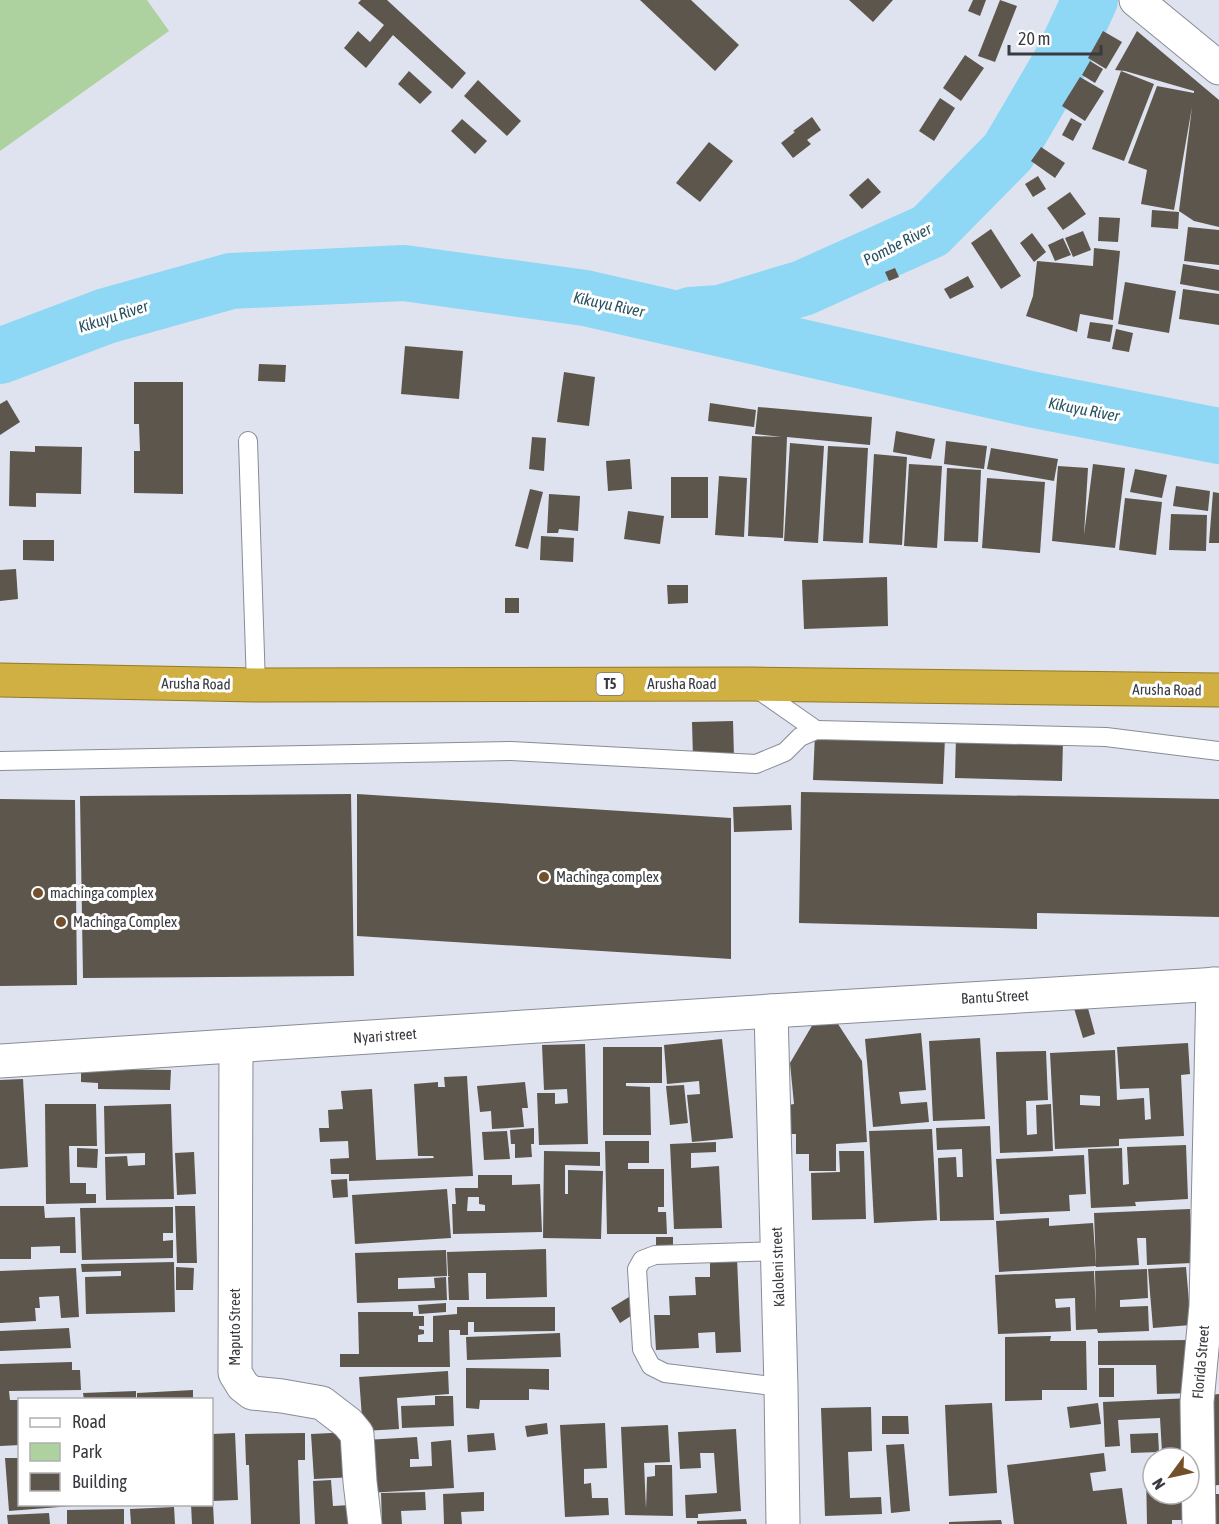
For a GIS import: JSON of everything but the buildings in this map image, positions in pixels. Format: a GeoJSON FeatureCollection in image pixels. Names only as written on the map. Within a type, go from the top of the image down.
{"type":"FeatureCollection","features":[{"type":"Feature","properties":{"kind":"highway","name":"Arusha Road"},"geometry":{"type":"LineString","coordinates":[[0,681],[256,685],[751,684],[1219,690]]}},
{"type":"Feature","properties":{"kind":"street"},"geometry":{"type":"LineString","coordinates":[[1147,3],[1219,68]]}},
{"type":"Feature","properties":{"kind":"street","name":"Bantu Street"},"geometry":{"type":"LineString","coordinates":[[771,1011],[1216,984]]}},
{"type":"Feature","properties":{"kind":"street","name":"Florida Street"},"geometry":{"type":"LineString","coordinates":[[1199,1524],[1197,1402],[1206,1306],[1216,984]]}},
{"type":"Feature","properties":{"kind":"street","name":"Nyari street"},"geometry":{"type":"LineString","coordinates":[[0,1061],[771,1011]]}},
{"type":"Feature","properties":{"kind":"street","name":"Kaloleni street"},"geometry":{"type":"LineString","coordinates":[[771,1011],[782,1387],[783,1524]]}},
{"type":"Feature","properties":{"kind":"street","name":"Maputo Street"},"geometry":{"type":"LineString","coordinates":[[236,1046],[235,1373],[243,1386],[252,1393],[322,1403],[348,1423],[357,1434],[366,1524]]}},
{"type":"Feature","properties":{"kind":"lane"},"geometry":{"type":"LineString","coordinates":[[248,441],[256,685]]}},
{"type":"Feature","properties":{"kind":"lane"},"geometry":{"type":"LineString","coordinates":[[751,684],[816,730]]}},
{"type":"Feature","properties":{"kind":"lane"},"geometry":{"type":"LineString","coordinates":[[0,761],[512,752],[756,764],[785,752],[800,737],[816,730],[1106,737],[1219,751]]}},
{"type":"Feature","properties":{"kind":"lane"},"geometry":{"type":"LineString","coordinates":[[778,1251],[655,1255],[642,1260],[637,1269],[642,1349],[651,1366],[665,1373],[782,1387]]}},
{"type":"Feature","properties":{"kind":"green space"},"geometry":{"type":"Polygon","coordinates":[[[0,0],[147,0],[169,31],[0,151],[0,0]]]}},
{"type":"Feature","properties":{"kind":"waterway","name":"Pombe River"},"geometry":{"type":"LineString","coordinates":[[690,315],[720,313],[803,288],[930,231],[1008,152],[1063,58],[1090,0]]}},
{"type":"Feature","properties":{"kind":"waterway","name":"Kikuyu River"},"geometry":{"type":"LineString","coordinates":[[0,356],[106,316],[231,281],[404,273],[585,298],[1030,399],[1219,436]]}},
{"type":"Feature","properties":{"kind":"place","name":"Machinga complex"},"geometry":{"type":"Point","coordinates":[544,877]}},
{"type":"Feature","properties":{"kind":"place","name":"machinga complex"},"geometry":{"type":"Point","coordinates":[38,893]}},
{"type":"Feature","properties":{"kind":"place","name":"Machinga Complex"},"geometry":{"type":"Point","coordinates":[61,922]}}]}
